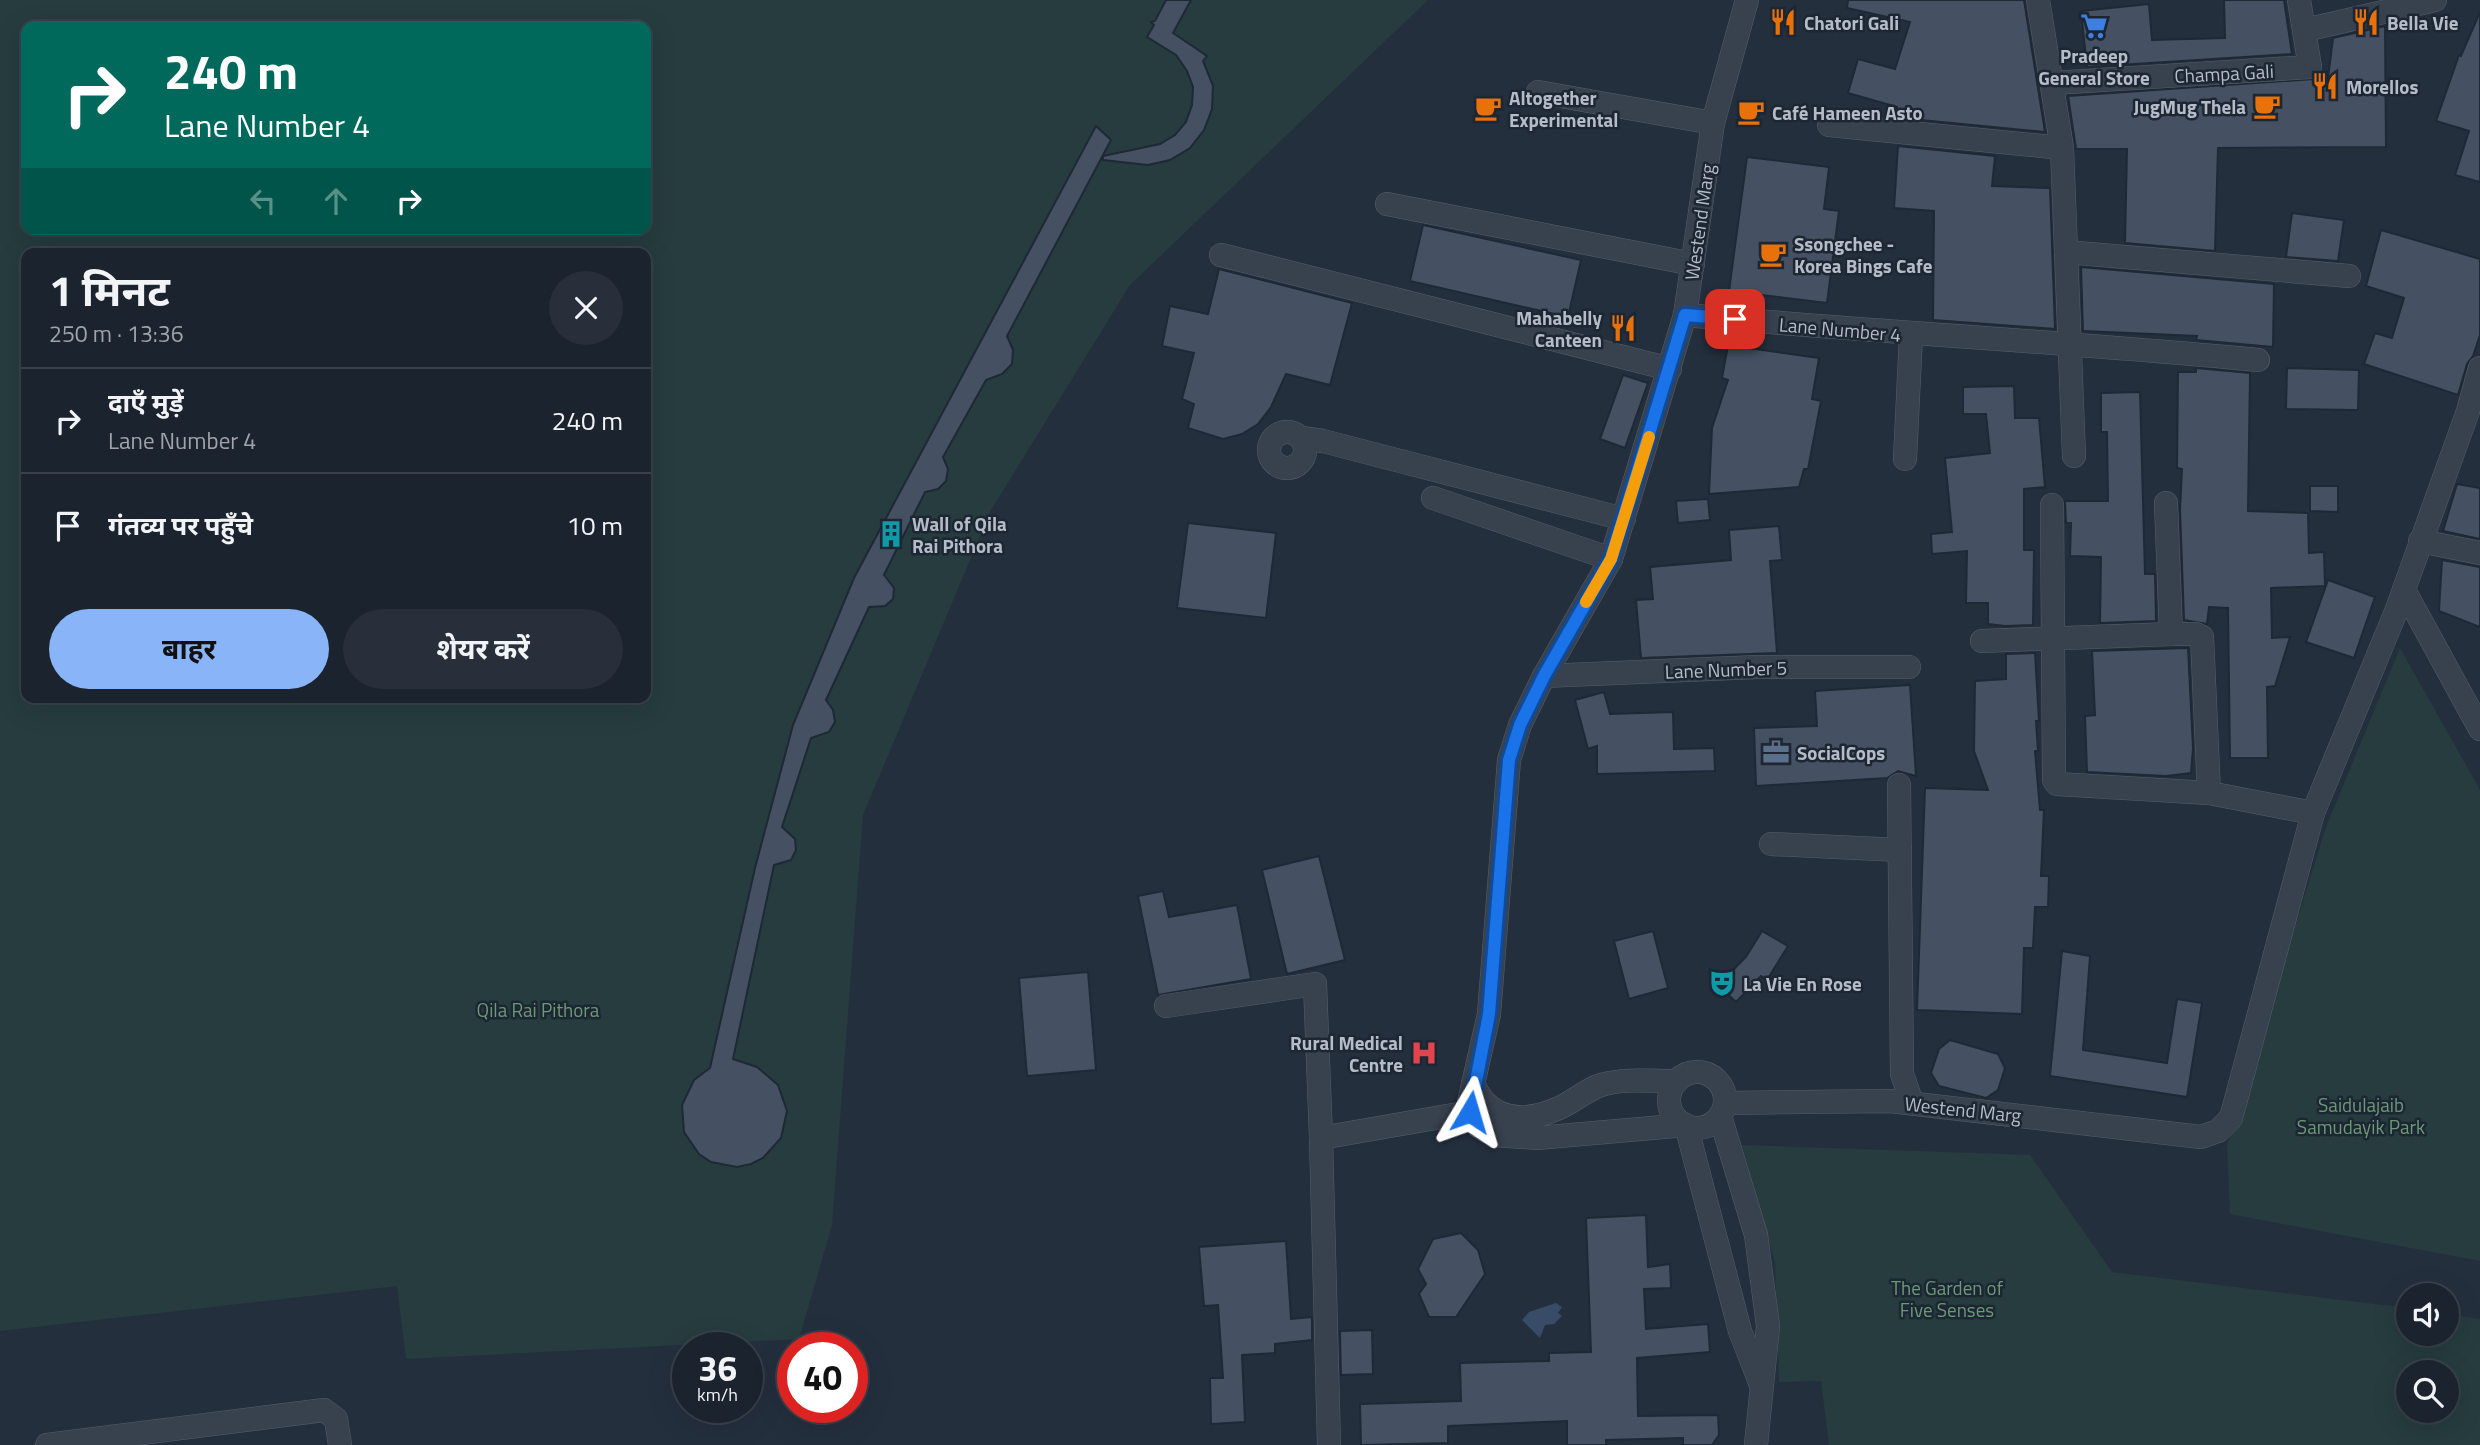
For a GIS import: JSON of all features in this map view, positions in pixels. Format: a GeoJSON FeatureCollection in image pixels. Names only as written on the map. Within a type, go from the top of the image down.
{"type":"FeatureCollection","features":[{"type":"Feature","properties":{"kind":"street","name":"Westend Marg"},"geometry":{"type":"LineString","coordinates":[[1747,0],[1713,123],[1685,315],[1624,519],[1611,559],[1544,676],[1520,725],[1509,760],[1489,1014],[1473,1083],[1470,1112],[1485,1131],[1537,1138],[1686,1125],[1705,1126],[1722,1109],[1912,1103],[2201,1138],[2218,1131],[2231,1118],[2313,813]]}},
{"type":"Feature","properties":{"kind":"street"},"geometry":{"type":"LineString","coordinates":[[2039,0],[2062,148],[2074,456]]}},
{"type":"Feature","properties":{"kind":"street"},"geometry":{"type":"LineString","coordinates":[[2299,0],[2305,30],[2435,0]]}},
{"type":"Feature","properties":{"kind":"street","name":"Champa Gali"},"geometry":{"type":"LineString","coordinates":[[2053,83],[2311,67],[2305,30]]}},
{"type":"Feature","properties":{"kind":"street"},"geometry":{"type":"LineString","coordinates":[[1538,92],[1713,123]]}},
{"type":"Feature","properties":{"kind":"street"},"geometry":{"type":"LineString","coordinates":[[1829,125],[2062,148]]}},
{"type":"Feature","properties":{"kind":"street"},"geometry":{"type":"LineString","coordinates":[[1387,204],[1693,264]]}},
{"type":"Feature","properties":{"kind":"street"},"geometry":{"type":"LineString","coordinates":[[2066,252],[2349,276]]}},
{"type":"Feature","properties":{"kind":"street"},"geometry":{"type":"LineString","coordinates":[[1221,256],[1670,369]]}},
{"type":"Feature","properties":{"kind":"street","name":"Lane Number 4"},"geometry":{"type":"LineString","coordinates":[[1685,315],[1911,335],[2071,342],[2258,360]]}},
{"type":"Feature","properties":{"kind":"street","name":"Lane Number 4"},"geometry":{"type":"LineString","coordinates":[[1905,459],[1911,335]]}},
{"type":"Feature","properties":{"kind":"street"},"geometry":{"type":"LineString","coordinates":[[2052,505],[2054,780],[2057,784],[2209,793],[2313,813],[2474,412],[2480,369]]}},
{"type":"Feature","properties":{"kind":"street"},"geometry":{"type":"LineString","coordinates":[[1302,438],[1323,441],[1624,519]]}},
{"type":"Feature","properties":{"kind":"street"},"geometry":{"type":"LineString","coordinates":[[1433,498],[1611,559]]}},
{"type":"Feature","properties":{"kind":"street"},"geometry":{"type":"LineString","coordinates":[[2166,503],[2171,634]]}},
{"type":"Feature","properties":{"kind":"street"},"geometry":{"type":"LineString","coordinates":[[2420,541],[2480,553]]}},
{"type":"Feature","properties":{"kind":"street"},"geometry":{"type":"LineString","coordinates":[[2404,590],[2480,729]]}},
{"type":"Feature","properties":{"kind":"street"},"geometry":{"type":"LineString","coordinates":[[1982,641],[2171,634],[2196,634],[2202,637],[2209,793]]}},
{"type":"Feature","properties":{"kind":"street","name":"Lane Number 5"},"geometry":{"type":"LineString","coordinates":[[1544,676],[1758,667],[1909,667]]}},
{"type":"Feature","properties":{"kind":"street"},"geometry":{"type":"LineString","coordinates":[[1899,785],[1902,1074],[1912,1103]]}},
{"type":"Feature","properties":{"kind":"street"},"geometry":{"type":"LineString","coordinates":[[1771,844],[1900,850]]}},
{"type":"Feature","properties":{"kind":"street"},"geometry":{"type":"LineString","coordinates":[[1166,1006],[1315,984],[1329,1445]]}},
{"type":"Feature","properties":{"kind":"street"},"geometry":{"type":"LineString","coordinates":[[1473,1083],[1484,1104],[1510,1116],[1536,1115],[1558,1109],[1598,1086],[1617,1081],[1676,1081],[1695,1072],[1709,1074],[1720,1083],[1722,1109],[1756,1235],[1768,1326],[1756,1445]]}},
{"type":"Feature","properties":{"kind":"street"},"geometry":{"type":"LineString","coordinates":[[1676,1081],[1670,1094],[1671,1110],[1686,1125],[1740,1331],[1761,1385]]}},
{"type":"Feature","properties":{"kind":"street"},"geometry":{"type":"LineString","coordinates":[[1321,1138],[1470,1112]]}},
{"type":"Feature","properties":{"kind":"street"},"geometry":{"type":"LineString","coordinates":[[47,1445],[324,1410],[336,1419],[340,1445]]}},
{"type":"Feature","properties":{"kind":"green space","name":"Qila Rai Pithora"},"geometry":{"type":"Polygon","coordinates":[[[0,0],[1428,0],[1130,285],[991,510],[863,815],[832,1225],[801,1332],[777,1332],[777,1340],[763,1341],[763,1332],[672,1332],[672,1345],[406,1359],[397,1286],[0,1331],[0,0]]]}},
{"type":"Feature","properties":{"kind":"green space","name":"Saidulajaib Samudayik Park"},"geometry":{"type":"Polygon","coordinates":[[[2400,648],[2480,790],[2480,1261],[2230,1214],[2227,1145],[2326,827],[2400,648]]]}},
{"type":"Feature","properties":{"kind":"green space","name":"The Garden of Five Senses"},"geometry":{"type":"Polygon","coordinates":[[[1742,1145],[2030,1155],[2112,1272],[2396,1307],[2396,1346],[2459,1346],[2459,1316],[2480,1319],[2480,1445],[1829,1445],[1821,1381],[1779,1382],[1775,1263],[1742,1145]]]}},
{"type":"Feature","properties":{"kind":"water"},"geometry":{"type":"Polygon","coordinates":[[[1556,1303],[1562,1307],[1558,1313],[1562,1316],[1554,1324],[1545,1325],[1540,1338],[1522,1320],[1529,1312],[1556,1303]]]}},
{"type":"Feature","properties":{"kind":"building"},"geometry":{"type":"Polygon","coordinates":[[[1166,0],[1191,0],[1173,33],[1207,56],[1203,61],[1213,86],[1212,109],[1204,130],[1190,148],[1170,160],[1148,165],[1103,160],[1103,156],[1160,144],[1175,135],[1186,122],[1192,105],[1193,87],[1187,71],[1176,55],[1147,37],[1154,25],[1151,22],[1155,21],[1166,0]]]}},
{"type":"Feature","properties":{"kind":"building"},"geometry":{"type":"Polygon","coordinates":[[[1848,0],[2024,0],[2045,132],[1900,118],[1896,116],[1897,107],[1848,93],[1858,59],[1895,69],[1910,22],[1847,8],[1848,0]]]}},
{"type":"Feature","properties":{"kind":"building"},"geometry":{"type":"Polygon","coordinates":[[[2224,0],[2284,0],[2292,54],[2087,67],[2081,11],[2149,4],[2152,40],[2225,38],[2224,0]]]}},
{"type":"Feature","properties":{"kind":"building"},"geometry":{"type":"Polygon","coordinates":[[[2480,12],[2480,182],[2455,175],[2469,131],[2436,121],[2459,55],[2461,56],[2480,12]]]}},
{"type":"Feature","properties":{"kind":"building"},"geometry":{"type":"Polygon","coordinates":[[[2385,26],[2386,147],[2218,148],[2215,251],[2125,243],[2127,149],[2076,149],[2068,96],[2328,78],[2333,38],[2385,26]]]}},
{"type":"Feature","properties":{"kind":"building","name":"Wall of Qila Rai Pithora"},"geometry":{"type":"Polygon","coordinates":[[[1096,126],[1111,140],[1007,336],[1013,350],[1012,364],[1002,374],[986,380],[943,457],[948,469],[946,481],[938,489],[925,492],[884,575],[894,588],[893,599],[885,606],[869,607],[826,700],[833,710],[835,722],[829,732],[811,738],[782,827],[795,839],[796,850],[791,860],[774,865],[733,1059],[757,1067],[778,1085],[787,1111],[781,1138],[763,1158],[751,1164],[737,1167],[711,1162],[699,1154],[684,1132],[682,1105],[694,1080],[710,1068],[755,868],[793,725],[854,578],[1096,126]]]}},
{"type":"Feature","properties":{"kind":"building"},"geometry":{"type":"Polygon","coordinates":[[[1898,146],[1995,156],[1992,186],[2050,188],[2055,329],[1933,320],[1934,211],[1894,208],[1898,146]]]}},
{"type":"Feature","properties":{"kind":"building"},"geometry":{"type":"Polygon","coordinates":[[[1747,157],[1829,167],[1824,209],[1839,211],[1827,303],[1729,291],[1747,157]]]}},
{"type":"Feature","properties":{"kind":"building"},"geometry":{"type":"Polygon","coordinates":[[[2292,213],[2344,220],[2338,261],[2286,257],[2292,213]]]}},
{"type":"Feature","properties":{"kind":"building"},"geometry":{"type":"Polygon","coordinates":[[[1423,225],[1581,260],[1568,317],[1410,281],[1423,225]]]}},
{"type":"Feature","properties":{"kind":"building"},"geometry":{"type":"Polygon","coordinates":[[[2381,230],[2480,259],[2480,335],[2473,356],[2467,364],[2458,395],[2364,364],[2375,333],[2392,338],[2404,298],[2366,286],[2381,230]]]}},
{"type":"Feature","properties":{"kind":"building"},"geometry":{"type":"Polygon","coordinates":[[[2081,267],[2274,284],[2273,347],[2196,340],[2197,336],[2083,331],[2081,267]]]}},
{"type":"Feature","properties":{"kind":"building"},"geometry":{"type":"Polygon","coordinates":[[[1219,269],[1352,303],[1330,385],[1286,374],[1271,407],[1258,424],[1242,434],[1223,439],[1188,428],[1194,404],[1182,399],[1194,353],[1162,346],[1170,306],[1208,314],[1219,269]]]}},
{"type":"Feature","properties":{"kind":"building"},"geometry":{"type":"Polygon","coordinates":[[[1728,345],[1819,358],[1812,399],[1821,401],[1808,469],[1804,469],[1799,487],[1709,494],[1712,428],[1728,380],[1722,378],[1728,345]]]}},
{"type":"Feature","properties":{"kind":"building"},"geometry":{"type":"Polygon","coordinates":[[[2196,368],[2250,373],[2248,511],[2308,513],[2309,553],[2324,552],[2325,586],[2271,588],[2272,638],[2290,637],[2275,686],[2267,687],[2268,758],[2230,758],[2228,608],[2209,607],[2207,624],[2184,620],[2180,509],[2182,469],[2177,468],[2178,372],[2196,372],[2196,368]]]}},
{"type":"Feature","properties":{"kind":"building"},"geometry":{"type":"Polygon","coordinates":[[[2287,368],[2359,370],[2358,410],[2286,409],[2287,368]]]}},
{"type":"Feature","properties":{"kind":"building"},"geometry":{"type":"Polygon","coordinates":[[[1623,375],[1648,383],[1625,448],[1600,439],[1623,375]]]}},
{"type":"Feature","properties":{"kind":"building"},"geometry":{"type":"Polygon","coordinates":[[[2014,386],[2015,418],[2039,418],[2045,487],[2024,489],[2024,550],[2034,550],[2033,625],[2005,626],[1988,624],[1988,603],[1966,603],[1967,551],[1932,554],[1931,534],[1952,532],[1945,458],[1990,453],[1986,414],[1963,414],[1963,387],[2014,386]]]}},
{"type":"Feature","properties":{"kind":"building"},"geometry":{"type":"Polygon","coordinates":[[[2140,392],[2145,574],[2155,574],[2156,621],[2100,623],[2101,557],[2070,556],[2071,523],[2066,523],[2065,501],[2108,501],[2107,432],[2101,432],[2101,393],[2140,392]]]}},
{"type":"Feature","properties":{"kind":"building"},"geometry":{"type":"Polygon","coordinates":[[[2457,484],[2480,488],[2480,539],[2443,531],[2457,484]]]}},
{"type":"Feature","properties":{"kind":"building"},"geometry":{"type":"Polygon","coordinates":[[[2310,486],[2338,486],[2338,512],[2310,511],[2310,486]]]}},
{"type":"Feature","properties":{"kind":"building"},"geometry":{"type":"Polygon","coordinates":[[[1708,499],[1710,520],[1678,523],[1676,501],[1708,499]]]}},
{"type":"Feature","properties":{"kind":"building"},"geometry":{"type":"Polygon","coordinates":[[[1188,523],[1276,533],[1266,618],[1177,608],[1188,523]]]}},
{"type":"Feature","properties":{"kind":"building"},"geometry":{"type":"Polygon","coordinates":[[[1779,526],[1782,560],[1770,561],[1777,653],[1641,658],[1636,600],[1653,599],[1650,567],[1731,560],[1729,530],[1779,526]]]}},
{"type":"Feature","properties":{"kind":"building"},"geometry":{"type":"Polygon","coordinates":[[[2442,560],[2480,567],[2480,627],[2439,611],[2442,560]]]}},
{"type":"Feature","properties":{"kind":"building"},"geometry":{"type":"Polygon","coordinates":[[[2328,580],[2375,597],[2354,658],[2306,642],[2328,580]]]}},
{"type":"Feature","properties":{"kind":"building"},"geometry":{"type":"Polygon","coordinates":[[[2188,648],[2193,748],[2191,773],[2166,776],[2087,772],[2085,716],[2095,715],[2092,651],[2188,648]]]}},
{"type":"Feature","properties":{"kind":"building"},"geometry":{"type":"Polygon","coordinates":[[[2035,653],[2039,721],[2036,721],[2038,751],[2035,751],[2040,810],[2044,810],[2041,876],[2049,876],[2048,907],[2035,907],[2033,948],[2024,948],[2022,1014],[1917,1010],[1925,788],[1988,790],[1974,751],[1975,681],[2006,679],[2006,654],[2035,653]]]}},
{"type":"Feature","properties":{"kind":"building"},"geometry":{"type":"Polygon","coordinates":[[[1910,685],[1916,776],[1898,771],[1887,778],[1756,786],[1754,728],[1817,726],[1815,691],[1910,685]]]}},
{"type":"Feature","properties":{"kind":"building"},"geometry":{"type":"Polygon","coordinates":[[[1604,692],[1610,714],[1673,712],[1674,749],[1714,748],[1715,771],[1597,774],[1597,746],[1588,749],[1575,700],[1604,692]]]}},
{"type":"Feature","properties":{"kind":"building"},"geometry":{"type":"Polygon","coordinates":[[[1319,856],[1345,960],[1287,974],[1262,870],[1319,856]]]}},
{"type":"Feature","properties":{"kind":"building"},"geometry":{"type":"Polygon","coordinates":[[[1163,891],[1169,917],[1237,905],[1251,979],[1158,995],[1138,896],[1163,891]]]}},
{"type":"Feature","properties":{"kind":"building"},"geometry":{"type":"Polygon","coordinates":[[[1653,931],[1668,988],[1629,999],[1614,941],[1653,931]]]}},
{"type":"Feature","properties":{"kind":"building"},"geometry":{"type":"Polygon","coordinates":[[[1762,931],[1788,946],[1767,980],[1761,976],[1736,1002],[1718,985],[1746,957],[1762,931]]]}},
{"type":"Feature","properties":{"kind":"building"},"geometry":{"type":"Polygon","coordinates":[[[2062,951],[2090,956],[2083,1050],[2167,1063],[2177,999],[2202,1003],[2187,1097],[2050,1076],[2062,951]]]}},
{"type":"Feature","properties":{"kind":"building"},"geometry":{"type":"Polygon","coordinates":[[[1088,972],[1096,1070],[1027,1076],[1019,978],[1088,972]]]}},
{"type":"Feature","properties":{"kind":"building"},"geometry":{"type":"Polygon","coordinates":[[[1950,1040],[1998,1054],[2005,1068],[1998,1090],[1986,1098],[1939,1086],[1931,1073],[1939,1049],[1950,1040]]]}},
{"type":"Feature","properties":{"kind":"building"},"geometry":{"type":"Polygon","coordinates":[[[1646,1215],[1648,1267],[1670,1264],[1671,1288],[1644,1289],[1646,1329],[1708,1324],[1710,1352],[1637,1358],[1638,1416],[1718,1415],[1719,1435],[1712,1445],[1683,1445],[1683,1438],[1606,1440],[1606,1445],[1567,1445],[1567,1421],[1448,1426],[1448,1443],[1361,1445],[1360,1404],[1461,1401],[1460,1363],[1549,1361],[1549,1353],[1591,1352],[1586,1218],[1646,1215]]]}},
{"type":"Feature","properties":{"kind":"building"},"geometry":{"type":"Polygon","coordinates":[[[1461,1233],[1478,1250],[1485,1274],[1456,1317],[1429,1317],[1419,1294],[1426,1284],[1418,1269],[1433,1239],[1461,1233]]]}},
{"type":"Feature","properties":{"kind":"building"},"geometry":{"type":"Polygon","coordinates":[[[1286,1241],[1291,1319],[1312,1317],[1312,1340],[1275,1344],[1275,1353],[1242,1355],[1245,1422],[1211,1424],[1210,1378],[1223,1378],[1218,1305],[1204,1306],[1199,1247],[1286,1241]]]}},
{"type":"Feature","properties":{"kind":"building"},"geometry":{"type":"Polygon","coordinates":[[[1372,1330],[1373,1374],[1341,1375],[1340,1331],[1372,1330]]]}},
{"type":"Feature","properties":{"kind":"slow traffic"},"geometry":{"type":"LineString","coordinates":[[1586,602],[1611,559],[1649,437]]}},
{"type":"Feature","properties":{"kind":"place","name":"Chatori Gali"},"geometry":{"type":"Point","coordinates":[1783,22]}},
{"type":"Feature","properties":{"kind":"place","name":"Bella Vie"},"geometry":{"type":"Point","coordinates":[2366,22]}},
{"type":"Feature","properties":{"kind":"place","name":"Pradeep General Store"},"geometry":{"type":"Point","coordinates":[2094,26]}},
{"type":"Feature","properties":{"kind":"place","name":"Morellos"},"geometry":{"type":"Point","coordinates":[2325,86]}},
{"type":"Feature","properties":{"kind":"place","name":"JugMug Thela"},"geometry":{"type":"Point","coordinates":[2267,106]}},
{"type":"Feature","properties":{"kind":"place","name":"Altogether Experimental"},"geometry":{"type":"Point","coordinates":[1488,108]}},
{"type":"Feature","properties":{"kind":"place","name":"Café Hameen Asto"},"geometry":{"type":"Point","coordinates":[1751,112]}},
{"type":"Feature","properties":{"kind":"place","name":"Ssongchee - Korea Bings Cafe"},"geometry":{"type":"Point","coordinates":[1773,254]}},
{"type":"Feature","properties":{"kind":"place","name":"Mahabelly Canteen"},"geometry":{"type":"Point","coordinates":[1623,328]}},
{"type":"Feature","properties":{"kind":"place","name":"Wall of Qila Rai Pithora"},"geometry":{"type":"Point","coordinates":[891,534]}},
{"type":"Feature","properties":{"kind":"place","name":"SocialCops"},"geometry":{"type":"Point","coordinates":[1776,752]}},
{"type":"Feature","properties":{"kind":"place","name":"La Vie En Rose"},"geometry":{"type":"Point","coordinates":[1722,983]}},
{"type":"Feature","properties":{"kind":"place","name":"Rural Medical Centre"},"geometry":{"type":"Point","coordinates":[1424,1053]}},
{"type":"Feature","properties":{"kind":"route"},"geometry":{"type":"LineString","coordinates":[[1470,1112],[1469,1102],[1489,1014],[1509,760],[1520,725],[1544,676],[1611,559],[1685,315],[1735,319]]}}]}
